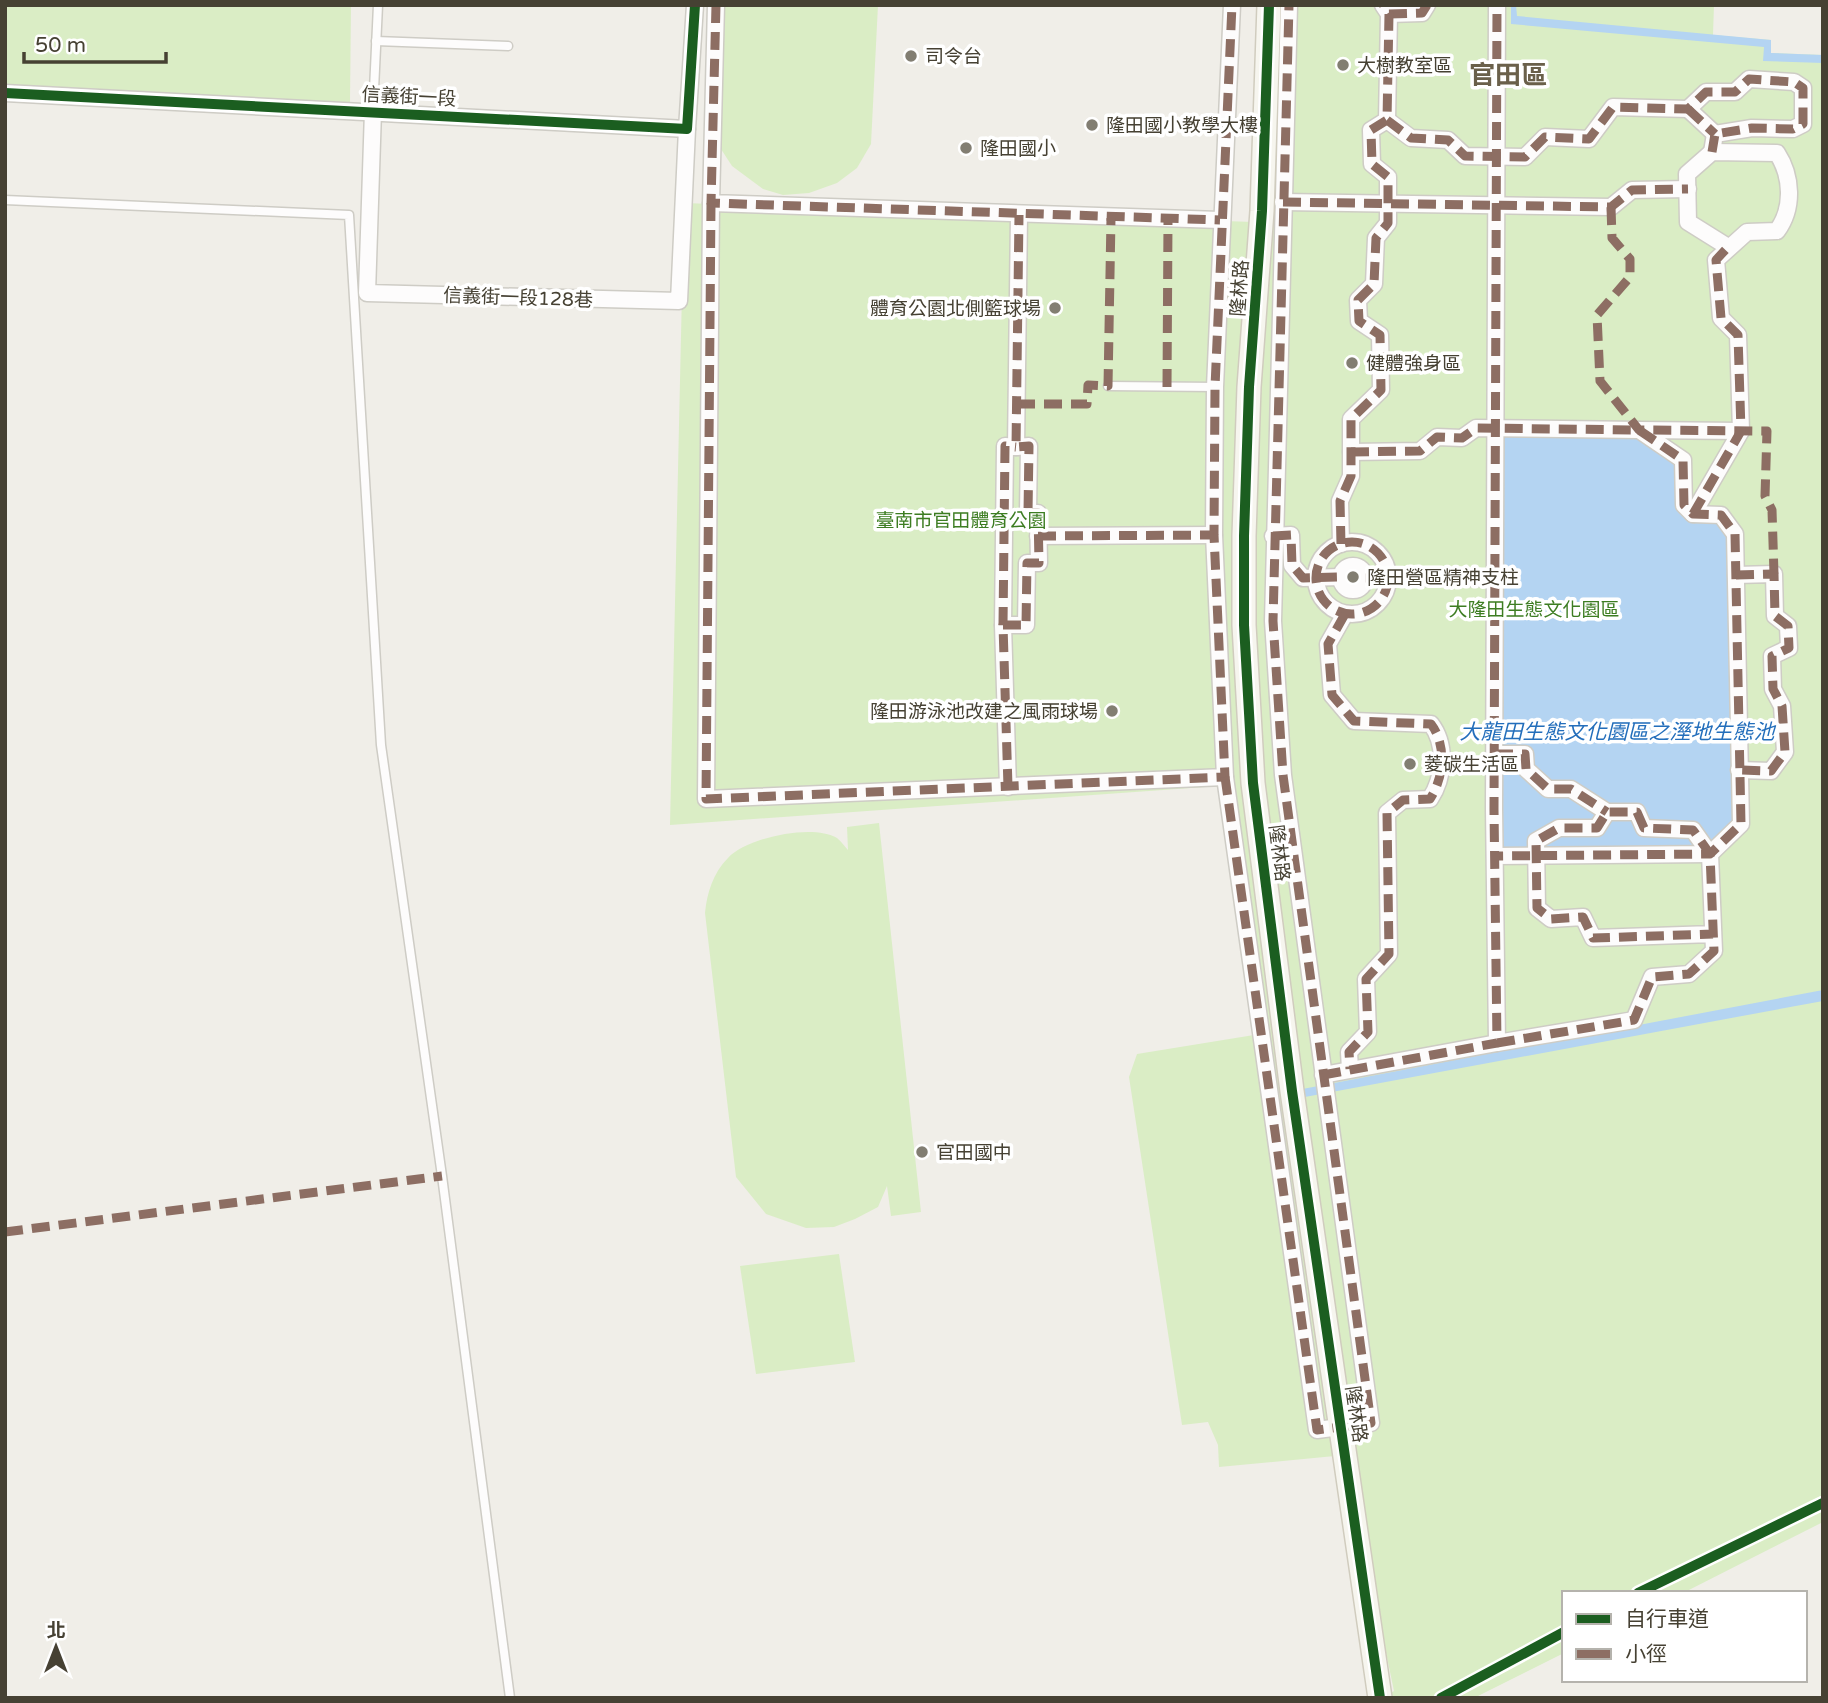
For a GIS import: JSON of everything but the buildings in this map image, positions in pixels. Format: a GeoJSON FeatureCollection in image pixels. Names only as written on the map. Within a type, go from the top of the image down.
{"type":"FeatureCollection","features":[{"type":"Feature","properties":{"kind":"street"},"geometry":{"type":"LineString","coordinates":[[687,129],[695,5]]}},
{"type":"Feature","properties":{"kind":"street"},"geometry":{"type":"LineString","coordinates":[[716,5],[711,203],[706,799],[1225,776]]}},
{"type":"Feature","properties":{"kind":"street"},"geometry":{"type":"LineString","coordinates":[[1232,5],[1220,220],[1215,387],[1214,535],[1225,776],[1317,1430],[1371,1423],[1283,775],[1273,621],[1273,536],[1289,5]]}},
{"type":"Feature","properties":{"kind":"street","name":"隆林路"},"geometry":{"type":"LineString","coordinates":[[1269,5],[1262,211],[1249,387],[1244,625],[1253,783],[1293,1091],[1380,1698]]}},
{"type":"Feature","properties":{"kind":"street"},"geometry":{"type":"LineString","coordinates":[[1387,120],[1386,10],[1422,13],[1427,5]]}},
{"type":"Feature","properties":{"kind":"street"},"geometry":{"type":"LineString","coordinates":[[1497,5],[1494,754],[1497,1043]]}},
{"type":"Feature","properties":{"kind":"street"},"geometry":{"type":"LineString","coordinates":[[1688,109],[1706,92],[1735,92],[1749,79],[1794,82],[1803,88],[1803,124],[1793,129],[1752,128],[1716,134]]}},
{"type":"Feature","properties":{"kind":"street","name":"信義街一段"},"geometry":{"type":"LineString","coordinates":[[5,93],[687,129]]}},
{"type":"Feature","properties":{"kind":"street"},"geometry":{"type":"LineString","coordinates":[[1387,120],[1411,138],[1448,140],[1465,156],[1525,157],[1545,137],[1589,139],[1613,107],[1688,109],[1716,134]]}},
{"type":"Feature","properties":{"kind":"street","name":"信義街一段128巷"},"geometry":{"type":"LineString","coordinates":[[373,111],[367,293],[679,302],[687,129]]}},
{"type":"Feature","properties":{"kind":"street"},"geometry":{"type":"LineString","coordinates":[[1341,544],[1340,501],[1351,476],[1351,419],[1381,390],[1380,335],[1359,321],[1358,300],[1374,284],[1376,238],[1388,223],[1388,177],[1372,164],[1371,130],[1387,120]]}},
{"type":"Feature","properties":{"kind":"street"},"geometry":{"type":"LineString","coordinates":[[1716,134],[1712,152],[1687,174],[1688,222],[1728,247]]}},
{"type":"Feature","properties":{"kind":"street"},"geometry":{"type":"LineString","coordinates":[[1693,514],[1741,431],[1738,335],[1721,318],[1716,261],[1747,232],[1777,231],[1788,216],[1787,169],[1777,153],[1712,152]]}},
{"type":"Feature","properties":{"kind":"street"},"geometry":{"type":"LineString","coordinates":[[1283,202],[1611,207],[1632,190],[1688,189]]}},
{"type":"Feature","properties":{"kind":"street"},"geometry":{"type":"LineString","coordinates":[[711,203],[1220,220]]}},
{"type":"Feature","properties":{"kind":"street"},"geometry":{"type":"LineString","coordinates":[[1016,447],[1019,215]]}},
{"type":"Feature","properties":{"kind":"street"},"geometry":{"type":"LineString","coordinates":[[1351,452],[1420,451],[1437,437],[1462,438],[1476,428],[1741,431]]}},
{"type":"Feature","properties":{"kind":"street"},"geometry":{"type":"LineString","coordinates":[[1495,856],[1710,854],[1741,824],[1735,534],[1721,515],[1693,514],[1684,505],[1683,460],[1639,430]]}},
{"type":"Feature","properties":{"kind":"street"},"geometry":{"type":"LineString","coordinates":[[1003,625],[1026,625],[1027,563],[1039,563],[1038,513],[1028,513],[1028,446],[1004,446],[1003,625],[1008,787]]}},
{"type":"Feature","properties":{"kind":"street"},"geometry":{"type":"LineString","coordinates":[[1038,536],[1214,535]]}},
{"type":"Feature","properties":{"kind":"street"},"geometry":{"type":"LineString","coordinates":[[1273,536],[1291,535],[1292,565],[1303,578],[1341,577],[1344,586],[1351,590],[1362,586],[1365,578],[1495,578]]}},
{"type":"Feature","properties":{"kind":"street"},"geometry":{"type":"LineString","coordinates":[[1341,544],[1365,544],[1376,550],[1383,559],[1388,578],[1385,594],[1378,604],[1357,614],[1345,614],[1325,602],[1318,592],[1316,578],[1322,558],[1341,544]]}},
{"type":"Feature","properties":{"kind":"street"},"geometry":{"type":"LineString","coordinates":[[1736,575],[1774,573],[1775,616],[1788,626],[1789,648],[1772,656],[1773,689],[1782,706],[1784,752],[1771,771],[1739,770]]}},
{"type":"Feature","properties":{"kind":"street"},"geometry":{"type":"LineString","coordinates":[[1345,614],[1328,644],[1332,695],[1354,722],[1431,724],[1440,736],[1440,784],[1430,799],[1404,800],[1387,813],[1389,954],[1366,979],[1368,1032],[1349,1052],[1350,1069]]}},
{"type":"Feature","properties":{"kind":"street"},"geometry":{"type":"LineString","coordinates":[[1323,1075],[1634,1020],[1652,977],[1689,974],[1714,951],[1710,854],[1693,830],[1644,828],[1637,812],[1607,812],[1571,789],[1548,789],[1526,769],[1525,754],[1494,754]]}},
{"type":"Feature","properties":{"kind":"street"},"geometry":{"type":"LineString","coordinates":[[1607,812],[1598,828],[1559,828],[1536,841],[1537,908],[1551,919],[1583,917],[1593,938],[1713,933]]}},
{"type":"Feature","properties":{"kind":"lane"},"geometry":{"type":"LineString","coordinates":[[373,111],[378,5]]}},
{"type":"Feature","properties":{"kind":"lane"},"geometry":{"type":"LineString","coordinates":[[376,41],[508,46]]}},
{"type":"Feature","properties":{"kind":"lane"},"geometry":{"type":"LineString","coordinates":[[5,200],[349,215],[381,745],[442,1176],[510,1698]]}},
{"type":"Feature","properties":{"kind":"lane"},"geometry":{"type":"LineString","coordinates":[[1108,386],[1215,387]]}},
{"type":"Feature","properties":{"kind":"green space"},"geometry":{"type":"Polygon","coordinates":[[[5,5],[351,5],[350,103],[5,84],[5,5]]]}},
{"type":"Feature","properties":{"kind":"green space"},"geometry":{"type":"Polygon","coordinates":[[[720,5],[878,5],[871,144],[857,168],[837,183],[809,193],[783,195],[763,189],[732,166],[719,146],[720,5]]]}},
{"type":"Feature","properties":{"kind":"green space","name":"大隆田生態文化園區"},"geometry":{"type":"Polygon","coordinates":[[[1269,5],[1714,5],[1713,35],[1771,40],[1771,53],[1823,55],[1823,1522],[1687,1591],[1562,1591],[1562,1654],[1474,1698],[1382,1698],[1394,1691],[1345,1455],[1219,1467],[1218,1445],[1208,1422],[1182,1425],[1129,1077],[1137,1054],[1254,1035],[1219,786],[670,825],[684,203],[1254,222],[1269,5]]]}},
{"type":"Feature","properties":{"kind":"green space"},"geometry":{"type":"Polygon","coordinates":[[[879,823],[921,1212],[891,1216],[887,1186],[878,1207],[855,1219],[834,1227],[806,1228],[766,1214],[736,1177],[706,906],[718,870],[728,858],[749,844],[780,835],[812,832],[837,838],[848,850],[847,827],[879,823]]]}},
{"type":"Feature","properties":{"kind":"green space"},"geometry":{"type":"Polygon","coordinates":[[[839,1254],[855,1362],[756,1374],[740,1266],[839,1254]]]}},
{"type":"Feature","properties":{"kind":"water"},"geometry":{"type":"Polygon","coordinates":[[[1511,5],[1516,5],[1517,16],[1771,40],[1771,53],[1823,55],[1823,63],[1763,61],[1764,47],[1511,24],[1511,5]]]}},
{"type":"Feature","properties":{"kind":"water","name":"大龍田生態文化園區之溼地生態池"},"geometry":{"type":"Polygon","coordinates":[[[1637,425],[1683,460],[1684,505],[1721,515],[1735,534],[1741,824],[1710,854],[1495,856],[1496,428],[1637,425]]]}},
{"type":"Feature","properties":{"kind":"water"},"geometry":{"type":"Polygon","coordinates":[[[1823,990],[1823,1001],[1294,1099],[1292,1091],[1823,990]]]}},
{"type":"Feature","properties":{"kind":"marked path"},"geometry":{"type":"LineString","coordinates":[[716,5],[711,203],[1220,220]]}},
{"type":"Feature","properties":{"kind":"marked path"},"geometry":{"type":"LineString","coordinates":[[711,203],[706,799],[1225,777],[1214,535],[1215,387],[1232,5]]}},
{"type":"Feature","properties":{"kind":"marked path"},"geometry":{"type":"LineString","coordinates":[[1225,777],[1317,1430],[1371,1423],[1283,775],[1273,621],[1289,5]]}},
{"type":"Feature","properties":{"kind":"marked path"},"geometry":{"type":"LineString","coordinates":[[1341,544],[1340,501],[1351,476],[1351,419],[1381,390],[1380,335],[1359,321],[1358,300],[1374,284],[1376,238],[1388,223],[1388,177],[1372,164],[1371,130],[1387,120],[1389,14],[1383,5]]}},
{"type":"Feature","properties":{"kind":"marked path"},"geometry":{"type":"LineString","coordinates":[[1389,14],[1422,13],[1427,5]]}},
{"type":"Feature","properties":{"kind":"marked path"},"geometry":{"type":"LineString","coordinates":[[1323,1075],[1497,1043],[1494,809],[1497,5]]}},
{"type":"Feature","properties":{"kind":"marked path"},"geometry":{"type":"LineString","coordinates":[[1387,120],[1411,138],[1448,140],[1465,156],[1525,157],[1545,137],[1589,139],[1613,107],[1688,109],[1706,92],[1735,92],[1749,79],[1794,82],[1803,88],[1803,124],[1793,129],[1752,128],[1715,134],[1712,152]]}},
{"type":"Feature","properties":{"kind":"marked path"},"geometry":{"type":"LineString","coordinates":[[1688,109],[1715,134]]}},
{"type":"Feature","properties":{"kind":"marked path"},"geometry":{"type":"LineString","coordinates":[[1283,202],[1611,207],[1632,190],[1688,189]]}},
{"type":"Feature","properties":{"kind":"marked path"},"geometry":{"type":"LineString","coordinates":[[1611,207],[1612,238],[1630,259],[1630,277],[1597,315],[1600,381],[1639,430],[1767,431],[1765,496],[1772,510],[1774,574]]}},
{"type":"Feature","properties":{"kind":"marked path"},"geometry":{"type":"LineString","coordinates":[[1008,787],[1003,625],[1026,625],[1027,563],[1039,563],[1038,513],[1028,513],[1029,446],[1016,447],[1019,215]]}},
{"type":"Feature","properties":{"kind":"marked path"},"geometry":{"type":"LineString","coordinates":[[1017,404],[1087,404],[1088,385],[1108,386],[1111,218]]}},
{"type":"Feature","properties":{"kind":"marked path"},"geometry":{"type":"LineString","coordinates":[[1167,387],[1168,220]]}},
{"type":"Feature","properties":{"kind":"marked path"},"geometry":{"type":"LineString","coordinates":[[1693,514],[1741,431],[1738,335],[1721,318],[1716,260],[1728,247]]}},
{"type":"Feature","properties":{"kind":"marked path"},"geometry":{"type":"LineString","coordinates":[[1351,452],[1420,451],[1437,437],[1462,438],[1476,428],[1639,430],[1683,460],[1684,505],[1693,514],[1721,515],[1735,534],[1741,824],[1710,854],[1495,856]]}},
{"type":"Feature","properties":{"kind":"marked path"},"geometry":{"type":"LineString","coordinates":[[1003,625],[1005,446],[1016,447]]}},
{"type":"Feature","properties":{"kind":"marked path"},"geometry":{"type":"LineString","coordinates":[[1038,536],[1214,535]]}},
{"type":"Feature","properties":{"kind":"marked path"},"geometry":{"type":"LineString","coordinates":[[1273,536],[1291,535],[1292,565],[1303,578],[1341,577]]}},
{"type":"Feature","properties":{"kind":"marked path"},"geometry":{"type":"LineString","coordinates":[[1352,542],[1372,548],[1382,558],[1388,578],[1382,598],[1372,608],[1352,614],[1332,608],[1322,598],[1316,578],[1322,558],[1332,548],[1352,542]]}},
{"type":"Feature","properties":{"kind":"marked path"},"geometry":{"type":"LineString","coordinates":[[1736,575],[1774,574],[1775,616],[1788,626],[1789,648],[1772,656],[1773,689],[1782,706],[1785,752],[1771,771],[1739,770]]}},
{"type":"Feature","properties":{"kind":"marked path"},"geometry":{"type":"LineString","coordinates":[[1365,578],[1495,578]]}},
{"type":"Feature","properties":{"kind":"marked path"},"geometry":{"type":"LineString","coordinates":[[1345,614],[1328,644],[1332,695],[1354,721],[1431,724],[1440,742],[1442,762],[1435,791],[1430,799],[1403,800],[1387,813],[1389,954],[1366,979],[1368,1032],[1349,1052],[1350,1069]]}},
{"type":"Feature","properties":{"kind":"marked path"},"geometry":{"type":"LineString","coordinates":[[1495,754],[1525,754],[1526,769],[1548,789],[1571,789],[1607,812]]}},
{"type":"Feature","properties":{"kind":"marked path"},"geometry":{"type":"LineString","coordinates":[[1497,1043],[1634,1020],[1652,977],[1689,974],[1714,951],[1710,854],[1693,830],[1644,828],[1637,812],[1607,812],[1597,828],[1559,828],[1536,841],[1537,908],[1551,919],[1583,917],[1593,938],[1713,934]]}},
{"type":"Feature","properties":{"kind":"marked path"},"geometry":{"type":"LineString","coordinates":[[5,1232],[442,1176]]}},
{"type":"Feature","properties":{"kind":"cycle path"},"geometry":{"type":"LineString","coordinates":[[5,93],[687,129],[695,5]]}},
{"type":"Feature","properties":{"kind":"cycle path"},"geometry":{"type":"LineString","coordinates":[[1269,5],[1262,211],[1249,387],[1244,536],[1244,625],[1253,783],[1292,1091],[1380,1698]]}},
{"type":"Feature","properties":{"kind":"cycle path"},"geometry":{"type":"LineString","coordinates":[[1642,1591],[1823,1503]]}},
{"type":"Feature","properties":{"kind":"cycle path"},"geometry":{"type":"LineString","coordinates":[[1441,1698],[1562,1633]]}},
{"type":"Feature","properties":{"kind":"place","name":"司令台"},"geometry":{"type":"Point","coordinates":[911,56]}},
{"type":"Feature","properties":{"kind":"place","name":"大樹教室區"},"geometry":{"type":"Point","coordinates":[1343,65]}},
{"type":"Feature","properties":{"kind":"place","name":"隆田國小教學大樓"},"geometry":{"type":"Point","coordinates":[1092,125]}},
{"type":"Feature","properties":{"kind":"place","name":"隆田國小"},"geometry":{"type":"Point","coordinates":[966,148]}},
{"type":"Feature","properties":{"kind":"place","name":"體育公園北側籃球場"},"geometry":{"type":"Point","coordinates":[1055,308]}},
{"type":"Feature","properties":{"kind":"place","name":"健體強身區"},"geometry":{"type":"Point","coordinates":[1352,363]}},
{"type":"Feature","properties":{"kind":"place","name":"隆田營區精神支柱"},"geometry":{"type":"Point","coordinates":[1353,577]}},
{"type":"Feature","properties":{"kind":"place","name":"隆田游泳池改建之風雨球場"},"geometry":{"type":"Point","coordinates":[1112,711]}},
{"type":"Feature","properties":{"kind":"place","name":"菱碳生活區"},"geometry":{"type":"Point","coordinates":[1410,764]}},
{"type":"Feature","properties":{"kind":"place","name":"官田國中"},"geometry":{"type":"Point","coordinates":[922,1152]}},
{"type":"Feature","properties":{"kind":"district","name":"官田區"},"geometry":{"type":"Point","coordinates":[1508,75]}},
{"type":"Feature","properties":{"kind":"park label","name":"臺南市官田體育公園"},"geometry":{"type":"Point","coordinates":[961,520]}}]}
